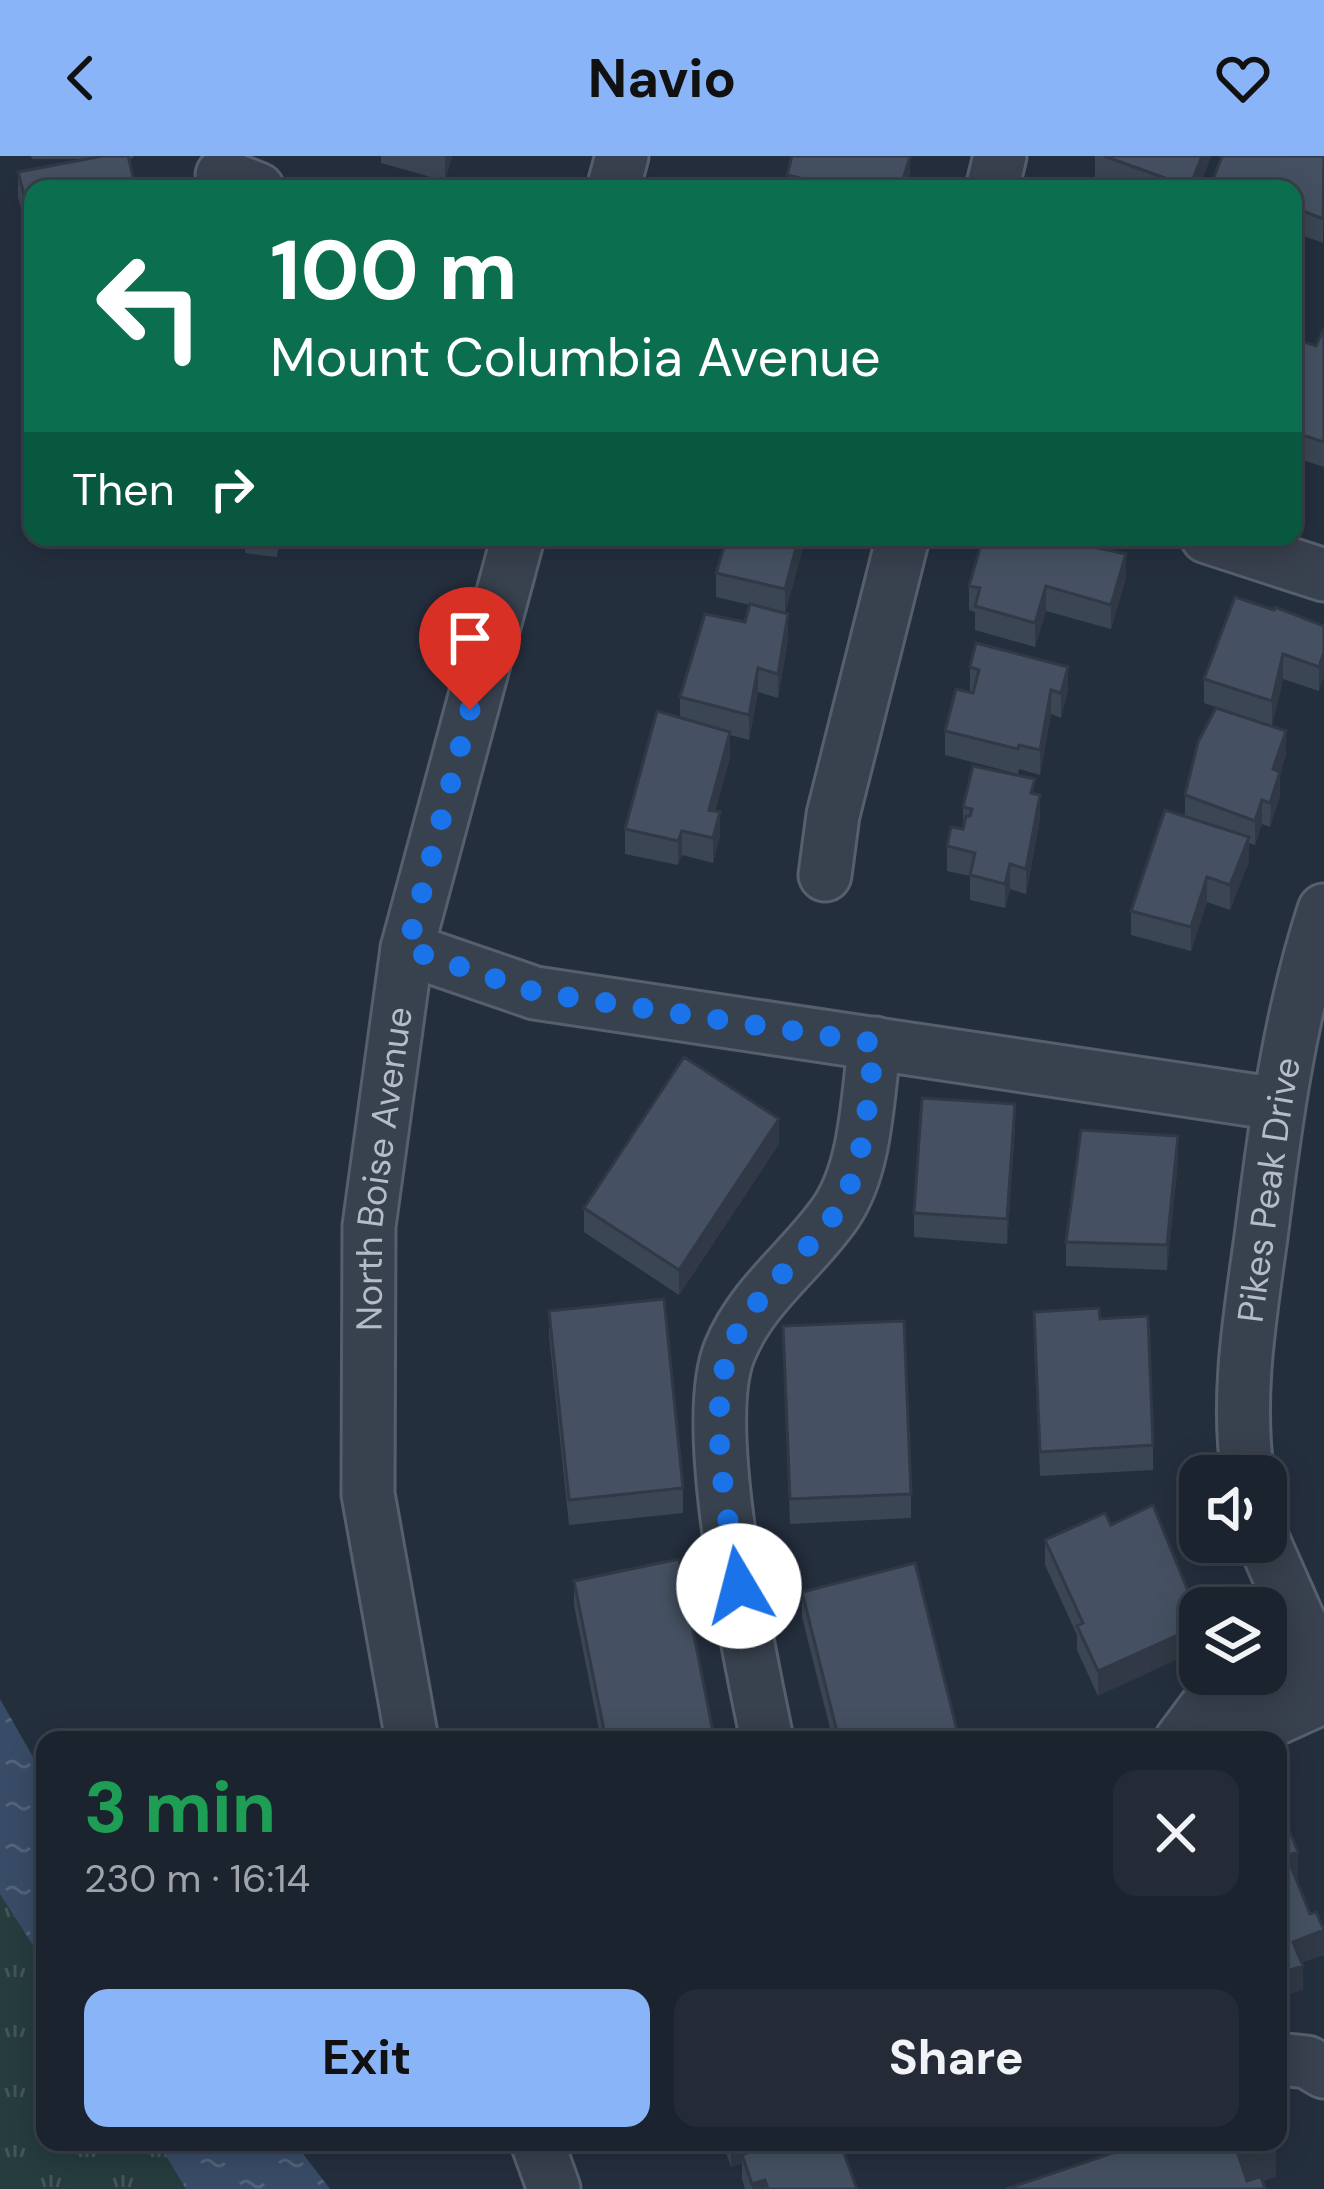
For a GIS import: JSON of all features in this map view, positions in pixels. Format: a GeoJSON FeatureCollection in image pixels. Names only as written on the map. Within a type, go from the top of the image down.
{"type":"FeatureCollection","features":[{"type":"Feature","properties":{"kind":"street","name":"North Boise Avenue"},"geometry":{"type":"LineString","coordinates":[[410,1731],[368,1494],[369,1226],[407,949],[516,546]]}},
{"type":"Feature","properties":{"kind":"street"},"geometry":{"type":"LineString","coordinates":[[825,875],[833,815],[901,546]]}},
{"type":"Feature","properties":{"kind":"street"},"geometry":{"type":"LineString","coordinates":[[1235,546],[1324,575]]}},
{"type":"Feature","properties":{"kind":"street","name":"Pikes Peak Drive"},"geometry":{"type":"LineString","coordinates":[[1246,1455],[1242,1399],[1278,1104],[1300,983],[1324,910]]}},
{"type":"Feature","properties":{"kind":"street"},"geometry":{"type":"LineString","coordinates":[[407,949],[535,992],[1278,1104]]}},
{"type":"Feature","properties":{"kind":"street"},"geometry":{"type":"LineString","coordinates":[[765,1731],[733,1550],[720,1386],[728,1353],[744,1322],[835,1213],[848,1189],[858,1158],[875,1043]]}},
{"type":"Feature","properties":{"kind":"street"},"geometry":{"type":"LineString","coordinates":[[1273,1563],[1322,1673]]}},
{"type":"Feature","properties":{"kind":"street"},"geometry":{"type":"LineString","coordinates":[[1188,1731],[1205,1708],[1322,1673]]}},
{"type":"Feature","properties":{"kind":"street"},"geometry":{"type":"LineString","coordinates":[[1241,1731],[1322,1673]]}},
{"type":"Feature","properties":{"kind":"street"},"geometry":{"type":"LineString","coordinates":[[1287,2060],[1307,2062],[1324,2072]]}},
{"type":"Feature","properties":{"kind":"street"},"geometry":{"type":"LineString","coordinates":[[540,2151],[554,2189]]}},
{"type":"Feature","properties":{"kind":"green space"},"geometry":{"type":"Polygon","coordinates":[[[0,1884],[36,1939],[36,2151],[175,2151],[199,2189],[0,2189],[0,1884]]]}},
{"type":"Feature","properties":{"kind":"water"},"geometry":{"type":"Polygon","coordinates":[[[0,1699],[36,1762],[36,1950],[0,1894],[0,1699]]]}},
{"type":"Feature","properties":{"kind":"water"},"geometry":{"type":"Polygon","coordinates":[[[163,2151],[301,2151],[330,2189],[186,2189],[163,2151]]]}},
{"type":"Feature","properties":{"kind":"building"},"geometry":{"type":"Polygon","coordinates":[[[128,156],[134,180],[24,180],[24,195],[18,172],[128,156]]]}},
{"type":"Feature","properties":{"kind":"building"},"geometry":{"type":"Polygon","coordinates":[[[792,156],[910,157],[903,180],[808,180],[787,175],[792,156]]]}},
{"type":"Feature","properties":{"kind":"building"},"geometry":{"type":"Polygon","coordinates":[[[1104,156],[1202,156],[1193,180],[1171,180],[1104,156]]]}},
{"type":"Feature","properties":{"kind":"building"},"geometry":{"type":"Polygon","coordinates":[[[1222,156],[1324,156],[1323,219],[1302,211],[1302,180],[1214,177],[1222,156]]]}},
{"type":"Feature","properties":{"kind":"building"},"geometry":{"type":"Polygon","coordinates":[[[1324,330],[1324,442],[1302,435],[1302,341],[1316,346],[1324,330]]]}},
{"type":"Feature","properties":{"kind":"building"},"geometry":{"type":"Polygon","coordinates":[[[724,546],[797,546],[785,589],[716,573],[724,546]]]}},
{"type":"Feature","properties":{"kind":"building"},"geometry":{"type":"Polygon","coordinates":[[[980,546],[1089,546],[1126,554],[1111,605],[1046,586],[1035,623],[975,606],[980,588],[969,586],[980,546]]]}},
{"type":"Feature","properties":{"kind":"building"},"geometry":{"type":"Polygon","coordinates":[[[1235,597],[1324,626],[1319,667],[1283,654],[1272,701],[1204,679],[1235,597]]]}},
{"type":"Feature","properties":{"kind":"building"},"geometry":{"type":"Polygon","coordinates":[[[750,604],[788,614],[778,674],[758,668],[749,715],[680,697],[705,614],[745,622],[750,604]]]}},
{"type":"Feature","properties":{"kind":"building"},"geometry":{"type":"Polygon","coordinates":[[[976,643],[1068,667],[1061,693],[1051,690],[1040,750],[945,731],[956,689],[973,693],[979,670],[970,667],[976,643]]]}},
{"type":"Feature","properties":{"kind":"building"},"geometry":{"type":"Polygon","coordinates":[[[1216,708],[1286,731],[1273,769],[1280,772],[1270,803],[1262,800],[1255,821],[1185,795],[1198,742],[1216,708]]]}},
{"type":"Feature","properties":{"kind":"building"},"geometry":{"type":"Polygon","coordinates":[[[657,711],[730,732],[709,810],[720,812],[713,838],[682,831],[678,841],[625,829],[657,711]]]}},
{"type":"Feature","properties":{"kind":"building"},"geometry":{"type":"Polygon","coordinates":[[[973,766],[1035,779],[1031,793],[1040,795],[1026,869],[1010,864],[1005,884],[970,875],[975,853],[947,846],[951,827],[963,829],[970,816],[972,809],[963,807],[973,766]]]}},
{"type":"Feature","properties":{"kind":"building"},"geometry":{"type":"Polygon","coordinates":[[[1165,810],[1249,837],[1230,885],[1207,877],[1191,927],[1131,911],[1165,810]]]}},
{"type":"Feature","properties":{"kind":"building"},"geometry":{"type":"Polygon","coordinates":[[[684,1057],[779,1119],[679,1270],[584,1208],[684,1057]]]}},
{"type":"Feature","properties":{"kind":"building"},"geometry":{"type":"Polygon","coordinates":[[[922,1098],[1015,1104],[1007,1219],[914,1213],[922,1098]]]}},
{"type":"Feature","properties":{"kind":"building"},"geometry":{"type":"Polygon","coordinates":[[[1081,1130],[1178,1136],[1167,1245],[1066,1242],[1081,1130]]]}},
{"type":"Feature","properties":{"kind":"building"},"geometry":{"type":"Polygon","coordinates":[[[664,1299],[683,1488],[569,1500],[549,1311],[664,1299]]]}},
{"type":"Feature","properties":{"kind":"building"},"geometry":{"type":"Polygon","coordinates":[[[1099,1308],[1100,1319],[1148,1316],[1153,1445],[1040,1452],[1034,1312],[1099,1308]]]}},
{"type":"Feature","properties":{"kind":"building"},"geometry":{"type":"Polygon","coordinates":[[[904,1321],[911,1494],[790,1499],[783,1326],[904,1321]]]}},
{"type":"Feature","properties":{"kind":"building"},"geometry":{"type":"Polygon","coordinates":[[[1153,1505],[1187,1587],[1179,1587],[1179,1634],[1098,1671],[1077,1626],[1083,1623],[1045,1540],[1105,1513],[1111,1525],[1153,1505]]]}},
{"type":"Feature","properties":{"kind":"building"},"geometry":{"type":"Polygon","coordinates":[[[679,1559],[713,1731],[604,1731],[574,1581],[679,1559]]]}},
{"type":"Feature","properties":{"kind":"building"},"geometry":{"type":"Polygon","coordinates":[[[915,1563],[957,1731],[837,1731],[802,1592],[915,1563]]]}},
{"type":"Feature","properties":{"kind":"building"},"geometry":{"type":"Polygon","coordinates":[[[1287,1824],[1298,1852],[1287,1856],[1287,1824]]]}},
{"type":"Feature","properties":{"kind":"building"},"geometry":{"type":"Polygon","coordinates":[[[1287,1856],[1310,1914],[1316,1912],[1324,1930],[1293,1942],[1303,1966],[1287,1971],[1287,1856]]]}},
{"type":"Feature","properties":{"kind":"building"},"geometry":{"type":"Polygon","coordinates":[[[843,2151],[857,2189],[768,2189],[765,2180],[752,2184],[742,2155],[843,2151]]]}},
{"type":"Feature","properties":{"kind":"building"},"geometry":{"type":"Polygon","coordinates":[[[1118,2151],[1237,2151],[1247,2181],[1261,2176],[1265,2189],[1006,2189],[1118,2151]]]}},
{"type":"Feature","properties":{"kind":"route"},"geometry":{"type":"LineString","coordinates":[[470,710],[407,949],[535,992],[875,1043],[858,1158],[848,1189],[835,1213],[767,1289],[728,1353],[720,1386],[722,1443],[739,1586]]}}]}
